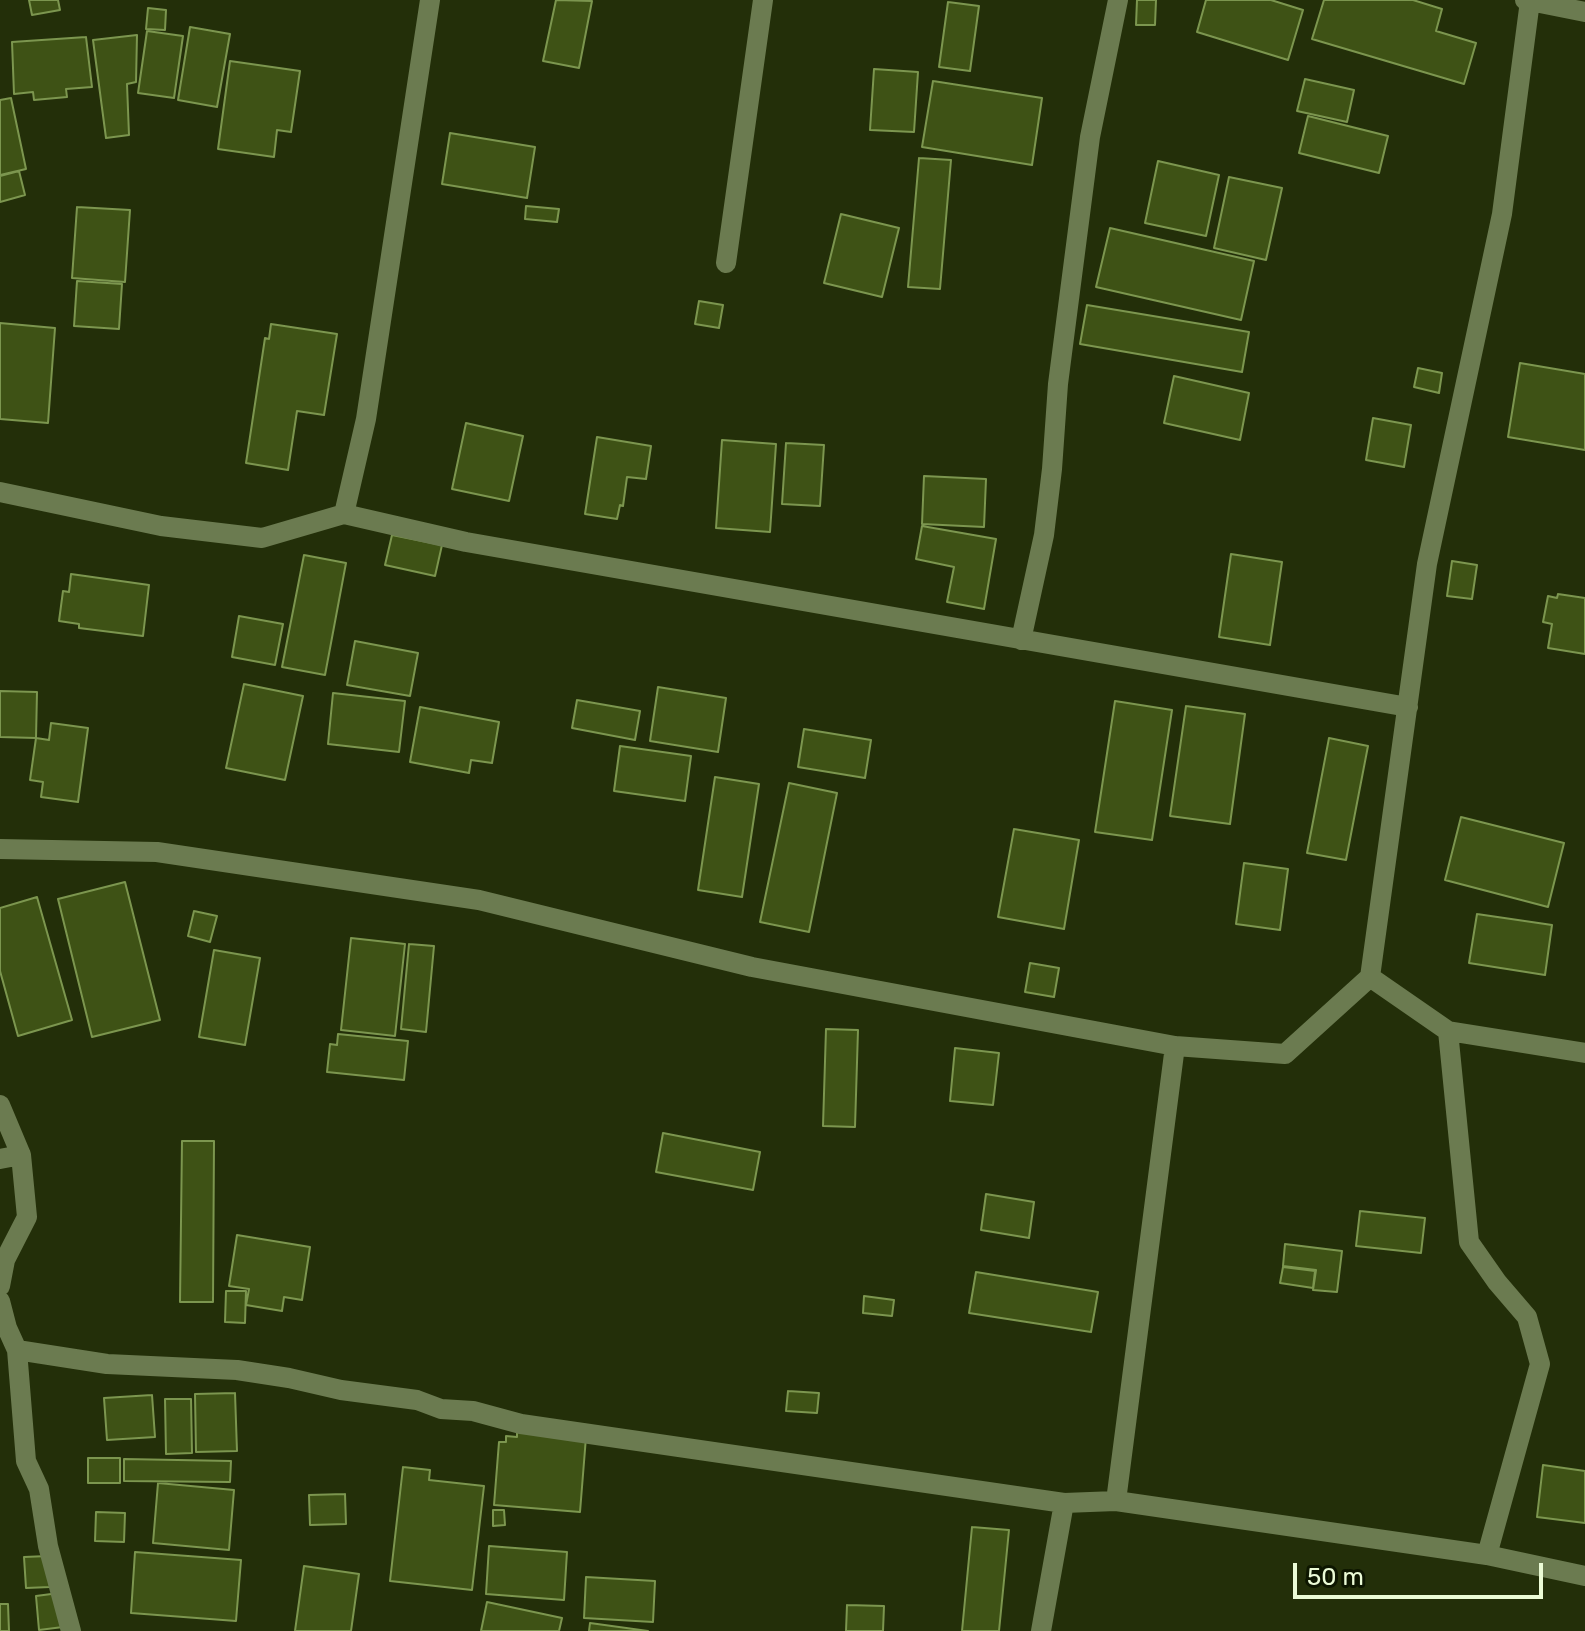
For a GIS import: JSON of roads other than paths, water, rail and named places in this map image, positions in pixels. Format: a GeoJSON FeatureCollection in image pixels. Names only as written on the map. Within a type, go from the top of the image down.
{"type":"FeatureCollection","features":[{"type":"Feature","properties":{"kind":"street"},"geometry":{"type":"LineString","coordinates":[[344,514],[366,419],[430,0]]}},
{"type":"Feature","properties":{"kind":"street"},"geometry":{"type":"LineString","coordinates":[[726,263],[763,0]]}},
{"type":"Feature","properties":{"kind":"street"},"geometry":{"type":"LineString","coordinates":[[1021,640],[1044,535],[1058,384],[1090,137],[1118,0]]}},
{"type":"Feature","properties":{"kind":"street"},"geometry":{"type":"LineString","coordinates":[[0,849],[157,852],[479,900],[752,967],[1175,1046],[1285,1054],[1370,977],[1427,564],[1502,214],[1527,0],[1585,12]]}},
{"type":"Feature","properties":{"kind":"street"},"geometry":{"type":"LineString","coordinates":[[0,492],[161,526],[262,538],[344,514],[466,542],[1408,707]]}},
{"type":"Feature","properties":{"kind":"street"},"geometry":{"type":"LineString","coordinates":[[1370,977],[1448,1031],[1585,1053]]}},
{"type":"Feature","properties":{"kind":"street"},"geometry":{"type":"LineString","coordinates":[[1448,1031],[1469,1242],[1527,1317],[1540,1364],[1487,1555]]}},
{"type":"Feature","properties":{"kind":"street"},"geometry":{"type":"LineString","coordinates":[[1116,1501],[1175,1046]]}},
{"type":"Feature","properties":{"kind":"street"},"geometry":{"type":"LineString","coordinates":[[0,1105],[21,1155],[27,1217],[5,1260],[0,1286]]}},
{"type":"Feature","properties":{"kind":"street"},"geometry":{"type":"LineString","coordinates":[[0,1159],[21,1155]]}},
{"type":"Feature","properties":{"kind":"street"},"geometry":{"type":"LineString","coordinates":[[0,1301],[17,1350],[26,1461],[39,1489],[48,1546],[71,1631]]}},
{"type":"Feature","properties":{"kind":"street"},"geometry":{"type":"LineString","coordinates":[[17,1350],[107,1364],[263,1374],[341,1390],[417,1400],[441,1409],[498,1416],[521,1424],[1064,1503],[1116,1501],[1487,1555],[1585,1576]]}},
{"type":"Feature","properties":{"kind":"street"},"geometry":{"type":"LineString","coordinates":[[1041,1631],[1064,1503]]}}]}
